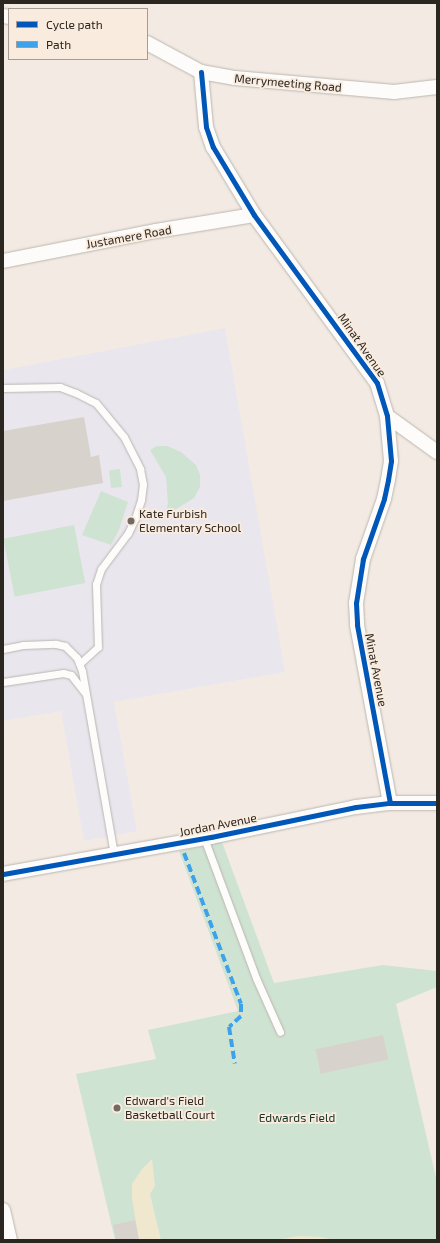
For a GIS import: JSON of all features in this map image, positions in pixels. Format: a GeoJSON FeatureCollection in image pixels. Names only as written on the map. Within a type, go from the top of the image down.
{"type":"FeatureCollection","features":[{"type":"Feature","properties":{"kind":"street","name":"Merrymeeting Road"},"geometry":{"type":"LineString","coordinates":[[148,44],[201,72],[235,78],[394,92],[437,87]]}},
{"type":"Feature","properties":{"kind":"street","name":"Minat Avenue"},"geometry":{"type":"LineString","coordinates":[[201,72],[206,127],[213,147],[254,215],[377,383],[387,416],[391,461],[388,480],[363,560],[356,603],[357,625],[390,803]]}},
{"type":"Feature","properties":{"kind":"street","name":"Justamere Road"},"geometry":{"type":"LineString","coordinates":[[3,261],[156,231],[254,215]]}},
{"type":"Feature","properties":{"kind":"street"},"geometry":{"type":"LineString","coordinates":[[387,416],[437,452]]}},
{"type":"Feature","properties":{"kind":"street","name":"Jordan Avenue"},"geometry":{"type":"LineString","coordinates":[[3,874],[204,838],[312,815],[390,803],[437,803]]}},
{"type":"Feature","properties":{"kind":"street"},"geometry":{"type":"LineString","coordinates":[[3,1210],[10,1240]]}},
{"type":"Feature","properties":{"kind":"lane"},"geometry":{"type":"LineString","coordinates":[[3,388],[60,387],[96,403],[124,437],[140,469],[143,484],[141,500],[135,518],[128,534],[101,569],[96,584],[98,647],[79,664]]}},
{"type":"Feature","properties":{"kind":"lane"},"geometry":{"type":"LineString","coordinates":[[3,649],[23,645],[56,644],[65,646],[72,652],[79,664],[86,695],[114,854]]}},
{"type":"Feature","properties":{"kind":"lane"},"geometry":{"type":"LineString","coordinates":[[3,682],[63,673],[70,675],[86,695]]}},
{"type":"Feature","properties":{"kind":"lane"},"geometry":{"type":"LineString","coordinates":[[204,838],[256,978],[280,1032]]}},
{"type":"Feature","properties":{"kind":"shaded area","name":"Kate Furbish Elementary School"},"geometry":{"type":"Polygon","coordinates":[[[225,328],[285,672],[114,702],[137,831],[84,841],[61,711],[3,721],[3,370],[225,328]]]}},
{"type":"Feature","properties":{"kind":"green space"},"geometry":{"type":"Polygon","coordinates":[[[157,446],[167,446],[181,452],[196,465],[200,475],[200,487],[194,498],[165,516],[168,503],[166,477],[150,450],[157,446]]]}},
{"type":"Feature","properties":{"kind":"green space"},"geometry":{"type":"Polygon","coordinates":[[[120,469],[122,487],[111,488],[109,470],[120,469]]]}},
{"type":"Feature","properties":{"kind":"green space"},"geometry":{"type":"Polygon","coordinates":[[[101,491],[128,502],[119,530],[111,545],[82,535],[101,491]]]}},
{"type":"Feature","properties":{"kind":"green space"},"geometry":{"type":"Polygon","coordinates":[[[74,525],[85,583],[15,597],[3,539],[74,525]]]}},
{"type":"Feature","properties":{"kind":"green space","name":"Edwards Field"},"geometry":{"type":"Polygon","coordinates":[[[222,842],[274,983],[383,965],[437,971],[437,987],[396,1004],[437,1182],[437,1240],[115,1240],[76,1074],[156,1059],[148,1030],[238,1011],[179,851],[222,842]]]}},
{"type":"Feature","properties":{"kind":"sand"},"geometry":{"type":"Polygon","coordinates":[[[152,1159],[155,1186],[150,1194],[161,1240],[139,1240],[132,1199],[132,1184],[142,1169],[152,1159]]]}},
{"type":"Feature","properties":{"kind":"sand"},"geometry":{"type":"Polygon","coordinates":[[[300,1236],[321,1237],[335,1240],[274,1240],[300,1236]]]}},
{"type":"Feature","properties":{"kind":"building"},"geometry":{"type":"Polygon","coordinates":[[[84,417],[91,457],[99,455],[103,483],[3,501],[3,431],[84,417]]]}},
{"type":"Feature","properties":{"kind":"building"},"geometry":{"type":"Polygon","coordinates":[[[383,1035],[388,1059],[321,1074],[316,1049],[383,1035]]]}},
{"type":"Feature","properties":{"kind":"building"},"geometry":{"type":"Polygon","coordinates":[[[135,1220],[139,1240],[116,1240],[113,1225],[135,1220]]]}},
{"type":"Feature","properties":{"kind":"marked path"},"geometry":{"type":"LineString","coordinates":[[184,853],[241,1004],[241,1016],[229,1027],[235,1064]]}},
{"type":"Feature","properties":{"kind":"cycle path"},"geometry":{"type":"LineString","coordinates":[[201,72],[206,127],[213,147],[254,215],[377,383],[387,416],[391,461],[388,480],[384,499],[363,559],[356,603],[357,625],[390,803]]}},
{"type":"Feature","properties":{"kind":"cycle path"},"geometry":{"type":"LineString","coordinates":[[3,874],[211,837],[356,807],[390,803],[437,803]]}},
{"type":"Feature","properties":{"kind":"place","name":"Kate Furbish Elementary School"},"geometry":{"type":"Point","coordinates":[131,521]}},
{"type":"Feature","properties":{"kind":"place","name":"Edward's Field Basketball Court"},"geometry":{"type":"Point","coordinates":[117,1108]}}]}
